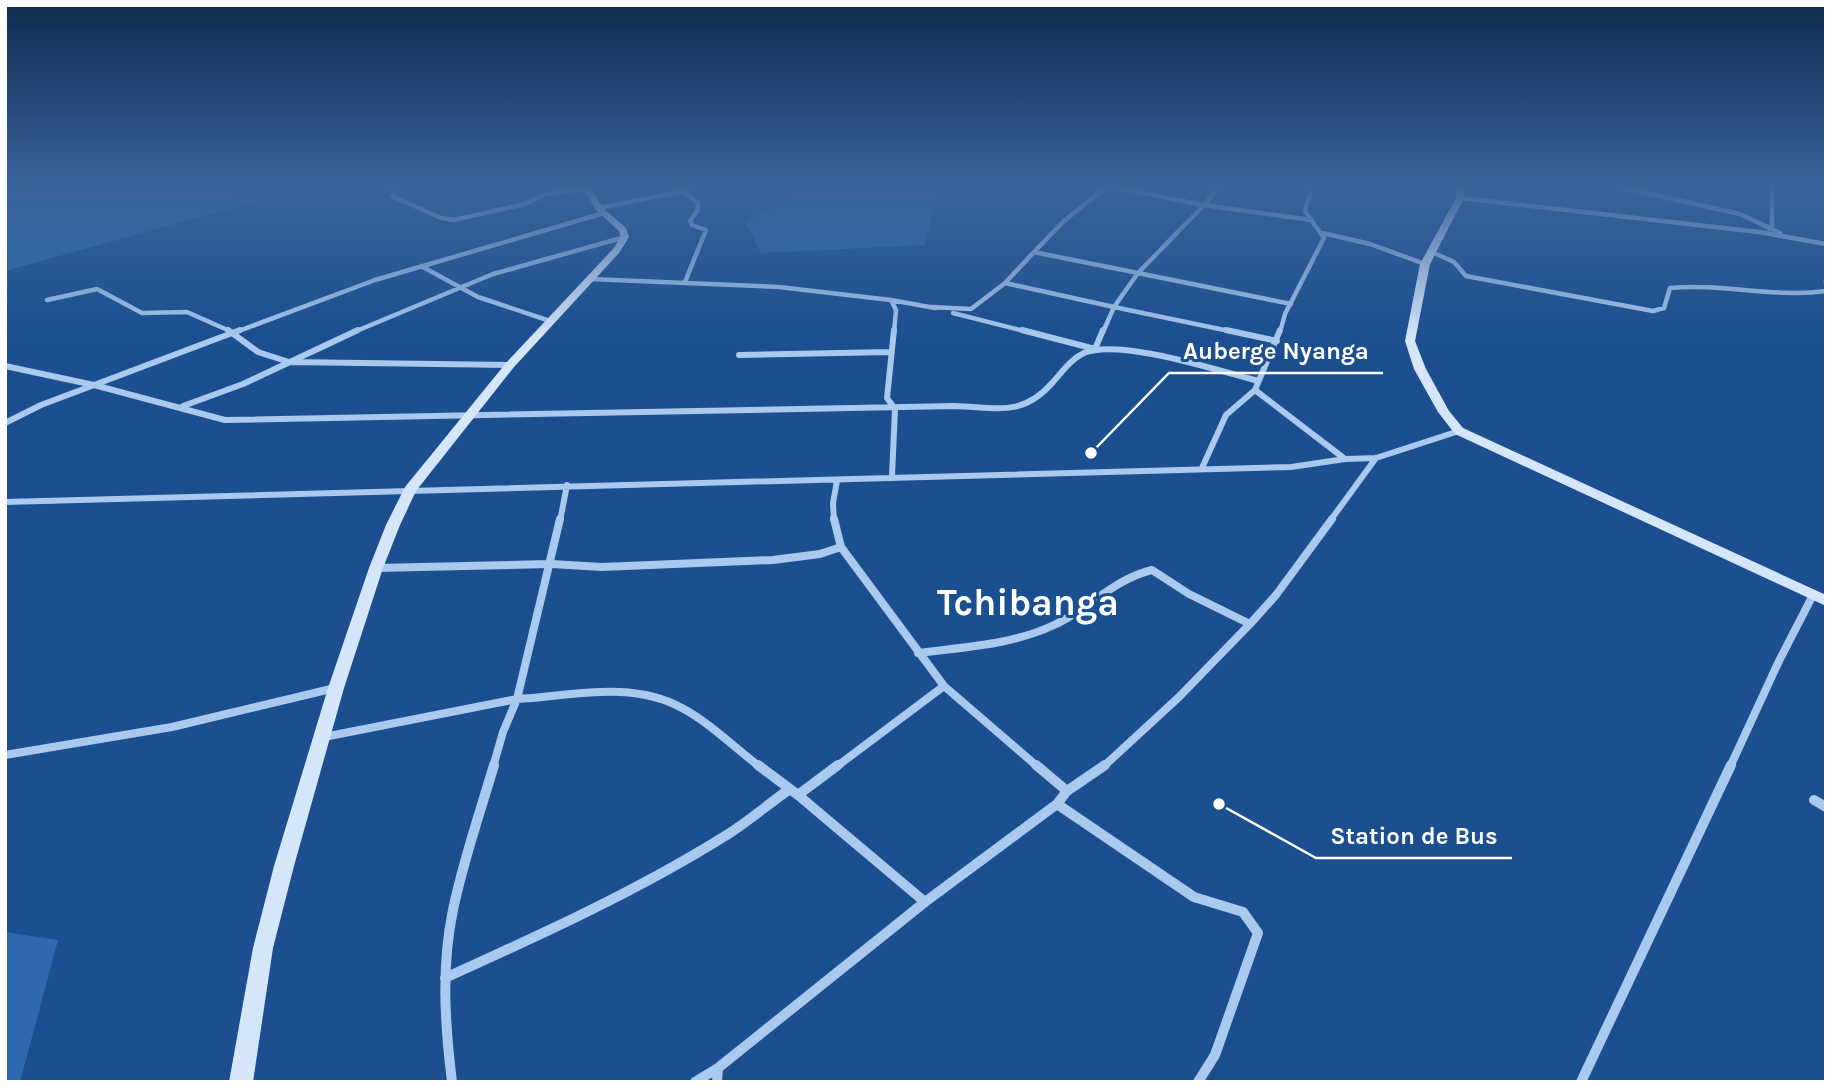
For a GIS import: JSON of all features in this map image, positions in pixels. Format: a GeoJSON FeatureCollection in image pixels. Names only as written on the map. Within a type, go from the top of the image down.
{"type":"FeatureCollection","features":[{"type":"Feature","properties":{"kind":"main road"},"geometry":{"type":"LineString","coordinates":[[241,1082],[263,948],[297,818],[376,568],[410,490],[510,365],[616,251],[625,238]]}},
{"type":"Feature","properties":{"kind":"main road"},"geometry":{"type":"LineString","coordinates":[[1439,238],[1425,264],[1410,341],[1420,369],[1444,412],[1459,431],[1819,598]]}},
{"type":"Feature","properties":{"kind":"street"},"geometry":{"type":"LineString","coordinates":[[5,423],[94,384],[375,280],[514,238]]}},
{"type":"Feature","properties":{"kind":"street"},"geometry":{"type":"LineString","coordinates":[[182,406],[224,394],[418,303],[582,246],[622,238]]}},
{"type":"Feature","properties":{"kind":"street"},"geometry":{"type":"LineString","coordinates":[[685,282],[705,238]]}},
{"type":"Feature","properties":{"kind":"street"},"geometry":{"type":"LineString","coordinates":[[932,307],[971,309],[1005,283],[1048,238]]}},
{"type":"Feature","properties":{"kind":"street"},"geometry":{"type":"LineString","coordinates":[[5,366],[94,384],[182,406],[225,420],[976,406],[1005,409],[1024,405],[1041,396],[1077,356],[1095,349],[1114,307],[1138,273],[1172,238]]}},
{"type":"Feature","properties":{"kind":"street"},"geometry":{"type":"LineString","coordinates":[[1202,468],[1226,415],[1255,390],[1291,303],[1322,238]]}},
{"type":"Feature","properties":{"kind":"street"},"geometry":{"type":"LineString","coordinates":[[1343,238],[1370,244],[1425,264]]}},
{"type":"Feature","properties":{"kind":"street"},"geometry":{"type":"LineString","coordinates":[[1795,238],[1826,244]]}},
{"type":"Feature","properties":{"kind":"street"},"geometry":{"type":"LineString","coordinates":[[1034,252],[1291,303]]}},
{"type":"Feature","properties":{"kind":"street"},"geometry":{"type":"LineString","coordinates":[[1432,252],[1454,262],[1466,276],[1653,311],[1664,308],[1670,288],[1682,286],[1753,292],[1814,294],[1826,291]]}},
{"type":"Feature","properties":{"kind":"street"},"geometry":{"type":"LineString","coordinates":[[421,266],[500,306],[550,321]]}},
{"type":"Feature","properties":{"kind":"street"},"geometry":{"type":"LineString","coordinates":[[590,279],[685,282],[855,294],[932,307],[1095,349],[1135,353],[1258,381]]}},
{"type":"Feature","properties":{"kind":"street"},"geometry":{"type":"LineString","coordinates":[[1005,283],[1277,341]]}},
{"type":"Feature","properties":{"kind":"street"},"geometry":{"type":"LineString","coordinates":[[47,300],[97,289],[142,313],[187,312],[234,333],[258,352],[289,362],[510,365]]}},
{"type":"Feature","properties":{"kind":"street"},"geometry":{"type":"LineString","coordinates":[[891,300],[896,310],[887,398],[895,409],[892,476]]}},
{"type":"Feature","properties":{"kind":"street"},"geometry":{"type":"LineString","coordinates":[[739,355],[891,352]]}},
{"type":"Feature","properties":{"kind":"street"},"geometry":{"type":"LineString","coordinates":[[1255,390],[1345,459]]}},
{"type":"Feature","properties":{"kind":"street"},"geometry":{"type":"LineString","coordinates":[[5,502],[1291,467],[1345,459],[1376,458],[1459,431]]}},
{"type":"Feature","properties":{"kind":"street"},"geometry":{"type":"LineString","coordinates":[[695,1082],[718,1068],[925,902],[1058,804],[1067,792],[1108,763],[1179,697],[1276,595],[1376,458]]}},
{"type":"Feature","properties":{"kind":"street"},"geometry":{"type":"LineString","coordinates":[[837,481],[833,503],[834,524],[841,547],[918,653],[944,686],[1067,792]]}},
{"type":"Feature","properties":{"kind":"street"},"geometry":{"type":"LineString","coordinates":[[452,1082],[446,1030],[445,978],[453,911],[503,732],[517,699],[551,564],[567,485]]}},
{"type":"Feature","properties":{"kind":"street"},"geometry":{"type":"LineString","coordinates":[[376,568],[551,564],[602,567],[773,560],[820,554],[841,547]]}},
{"type":"Feature","properties":{"kind":"street"},"geometry":{"type":"LineString","coordinates":[[918,653],[1010,639],[1047,628],[1136,575],[1152,570],[1166,576],[1189,594],[1250,624]]}},
{"type":"Feature","properties":{"kind":"street"},"geometry":{"type":"LineString","coordinates":[[1581,1082],[1647,933],[1727,772],[1786,642],[1819,598]]}},
{"type":"Feature","properties":{"kind":"street"},"geometry":{"type":"LineString","coordinates":[[445,978],[547,933],[726,835],[794,792],[944,686]]}},
{"type":"Feature","properties":{"kind":"street"},"geometry":{"type":"LineString","coordinates":[[5,755],[63,748],[234,714],[336,688]]}},
{"type":"Feature","properties":{"kind":"street"},"geometry":{"type":"LineString","coordinates":[[323,737],[517,699],[614,692],[641,694],[664,701],[692,716],[794,792],[925,902]]}},
{"type":"Feature","properties":{"kind":"street"},"geometry":{"type":"LineString","coordinates":[[1814,800],[1826,807]]}},
{"type":"Feature","properties":{"kind":"street"},"geometry":{"type":"LineString","coordinates":[[1058,804],[1194,897],[1243,912],[1258,933],[1215,1055],[1198,1082]]}},
{"type":"Feature","properties":{"kind":"street"},"geometry":{"type":"LineString","coordinates":[[716,1082],[718,1068]]}},
{"type":"Feature","properties":{"kind":"shaded area"},"geometry":{"type":"Polygon","coordinates":[[[5,238],[125,238],[5,271],[5,238]]]}},
{"type":"Feature","properties":{"kind":"shaded area"},"geometry":{"type":"Polygon","coordinates":[[[753,238],[927,238],[925,245],[761,253],[753,238]]]}},
{"type":"Feature","properties":{"kind":"shaded area"},"geometry":{"type":"Polygon","coordinates":[[[5,932],[58,940],[20,1082],[5,1082],[5,932]]]}},
{"type":"Feature","properties":{"kind":"place","name":"Auberge Nyanga"},"geometry":{"type":"Point","coordinates":[1091,453]}},
{"type":"Feature","properties":{"kind":"place","name":"Station de Bus"},"geometry":{"type":"Point","coordinates":[1219,804]}},
{"type":"Feature","properties":{"kind":"district","name":"Tchibanga"},"geometry":{"type":"Point","coordinates":[1028,602]}}]}
